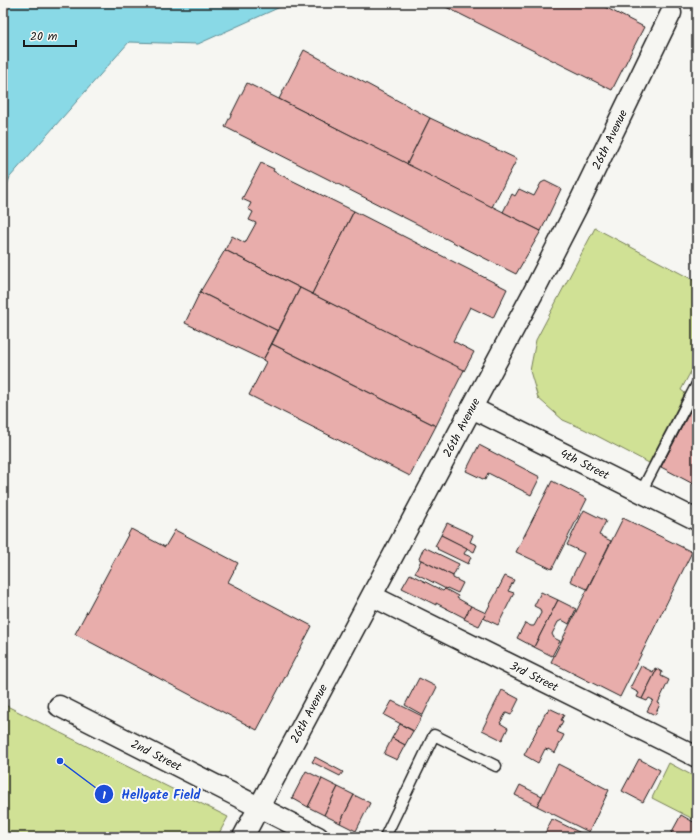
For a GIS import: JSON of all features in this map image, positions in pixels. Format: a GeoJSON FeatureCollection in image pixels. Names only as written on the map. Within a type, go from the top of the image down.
{"type":"FeatureCollection","features":[{"type":"Feature","properties":{"kind":"street","name":"26th Avenue"},"geometry":{"type":"LineString","coordinates":[[243,837],[533,293],[577,207],[669,8]]}},
{"type":"Feature","properties":{"kind":"street","name":"4th Street"},"geometry":{"type":"LineString","coordinates":[[472,408],[697,520]]}},
{"type":"Feature","properties":{"kind":"street","name":"3rd Street"},"geometry":{"type":"LineString","coordinates":[[372,596],[697,758]]}},
{"type":"Feature","properties":{"kind":"street","name":"2nd Street"},"geometry":{"type":"LineString","coordinates":[[59,706],[318,837]]}},
{"type":"Feature","properties":{"kind":"lane"},"geometry":{"type":"LineString","coordinates":[[641,492],[697,384]]}},
{"type":"Feature","properties":{"kind":"lane"},"geometry":{"type":"LineString","coordinates":[[384,837],[434,736],[496,766]]}},
{"type":"Feature","properties":{"kind":"green space"},"geometry":{"type":"Polygon","coordinates":[[[595,228],[697,282],[697,360],[681,390],[685,393],[649,463],[584,429],[563,420],[538,398],[530,371],[536,340],[595,228]]]}},
{"type":"Feature","properties":{"kind":"green space"},"geometry":{"type":"Polygon","coordinates":[[[3,704],[228,817],[217,837],[3,837],[3,704]]]}},
{"type":"Feature","properties":{"kind":"green space"},"geometry":{"type":"Polygon","coordinates":[[[669,763],[697,778],[697,821],[652,798],[669,763]]]}},
{"type":"Feature","properties":{"kind":"water"},"geometry":{"type":"Polygon","coordinates":[[[3,3],[289,3],[198,44],[129,42],[10,177],[3,196],[3,3]]]}},
{"type":"Feature","properties":{"kind":"building"},"geometry":{"type":"Polygon","coordinates":[[[438,3],[597,3],[644,27],[612,90],[438,3]]]}},
{"type":"Feature","properties":{"kind":"building"},"geometry":{"type":"Polygon","coordinates":[[[304,50],[430,118],[407,164],[279,99],[304,50]]]}},
{"type":"Feature","properties":{"kind":"building"},"geometry":{"type":"Polygon","coordinates":[[[247,83],[541,231],[516,274],[225,127],[247,83]]]}},
{"type":"Feature","properties":{"kind":"building"},"geometry":{"type":"Polygon","coordinates":[[[430,118],[517,159],[492,207],[407,164],[430,118]]]}},
{"type":"Feature","properties":{"kind":"building"},"geometry":{"type":"Polygon","coordinates":[[[261,163],[274,169],[273,171],[354,211],[312,294],[225,250],[232,236],[245,243],[256,223],[249,220],[253,212],[248,209],[251,203],[242,199],[261,163]]]}},
{"type":"Feature","properties":{"kind":"building"},"geometry":{"type":"Polygon","coordinates":[[[545,181],[561,189],[541,231],[503,212],[512,194],[515,196],[519,189],[534,196],[541,183],[545,181]]]}},
{"type":"Feature","properties":{"kind":"building"},"geometry":{"type":"Polygon","coordinates":[[[354,211],[507,289],[493,318],[470,307],[453,341],[474,352],[464,371],[312,294],[354,211]]]}},
{"type":"Feature","properties":{"kind":"building"},"geometry":{"type":"Polygon","coordinates":[[[225,250],[300,288],[278,331],[200,292],[225,250]]]}},
{"type":"Feature","properties":{"kind":"building"},"geometry":{"type":"Polygon","coordinates":[[[300,288],[464,370],[436,426],[272,344],[300,288]]]}},
{"type":"Feature","properties":{"kind":"building"},"geometry":{"type":"Polygon","coordinates":[[[200,292],[278,331],[263,360],[185,323],[200,292]]]}},
{"type":"Feature","properties":{"kind":"building"},"geometry":{"type":"Polygon","coordinates":[[[272,344],[436,426],[410,476],[249,395],[266,362],[263,360],[272,344]]]}},
{"type":"Feature","properties":{"kind":"building"},"geometry":{"type":"Polygon","coordinates":[[[697,398],[697,486],[661,467],[697,398]]]}},
{"type":"Feature","properties":{"kind":"building"},"geometry":{"type":"Polygon","coordinates":[[[479,445],[540,477],[531,495],[488,473],[485,480],[466,471],[479,445]]]}},
{"type":"Feature","properties":{"kind":"building"},"geometry":{"type":"Polygon","coordinates":[[[552,481],[587,499],[552,569],[516,552],[552,481]]]}},
{"type":"Feature","properties":{"kind":"building"},"geometry":{"type":"Polygon","coordinates":[[[584,510],[606,521],[599,535],[611,541],[587,589],[570,581],[584,553],[567,545],[584,510]]]}},
{"type":"Feature","properties":{"kind":"building"},"geometry":{"type":"Polygon","coordinates":[[[623,518],[692,552],[620,697],[551,662],[623,518]]]}},
{"type":"Feature","properties":{"kind":"building"},"geometry":{"type":"Polygon","coordinates":[[[447,523],[473,535],[470,542],[477,545],[474,552],[441,535],[447,523]]]}},
{"type":"Feature","properties":{"kind":"building"},"geometry":{"type":"Polygon","coordinates":[[[131,529],[165,547],[175,530],[238,563],[228,582],[312,626],[257,730],[75,634],[131,529]]]}},
{"type":"Feature","properties":{"kind":"building"},"geometry":{"type":"Polygon","coordinates":[[[441,535],[467,548],[464,554],[471,557],[468,564],[437,549],[438,548],[435,546],[441,535]]]}},
{"type":"Feature","properties":{"kind":"building"},"geometry":{"type":"Polygon","coordinates":[[[424,547],[459,564],[453,576],[419,559],[424,547]]]}},
{"type":"Feature","properties":{"kind":"building"},"geometry":{"type":"Polygon","coordinates":[[[421,560],[453,576],[453,578],[463,583],[458,593],[447,588],[446,589],[415,573],[421,560]]]}},
{"type":"Feature","properties":{"kind":"building"},"geometry":{"type":"Polygon","coordinates":[[[410,574],[443,591],[445,589],[458,596],[457,598],[471,606],[465,618],[402,588],[410,574]]]}},
{"type":"Feature","properties":{"kind":"building"},"geometry":{"type":"Polygon","coordinates":[[[505,576],[514,580],[508,591],[514,593],[498,625],[483,618],[505,576]]]}},
{"type":"Feature","properties":{"kind":"building"},"geometry":{"type":"Polygon","coordinates":[[[541,592],[558,600],[534,647],[517,638],[525,623],[534,626],[541,613],[540,609],[534,606],[541,592]]]}},
{"type":"Feature","properties":{"kind":"building"},"geometry":{"type":"Polygon","coordinates":[[[558,600],[576,609],[569,624],[562,620],[558,622],[552,634],[554,638],[560,641],[552,656],[534,647],[558,600]]]}},
{"type":"Feature","properties":{"kind":"building"},"geometry":{"type":"Polygon","coordinates":[[[471,606],[486,613],[479,626],[464,619],[471,606]]]}},
{"type":"Feature","properties":{"kind":"building"},"geometry":{"type":"Polygon","coordinates":[[[641,666],[653,672],[655,668],[657,669],[642,699],[637,697],[639,693],[630,688],[641,666]]]}},
{"type":"Feature","properties":{"kind":"building"},"geometry":{"type":"Polygon","coordinates":[[[657,669],[662,672],[661,676],[669,680],[658,703],[660,704],[655,715],[647,711],[653,700],[649,698],[647,701],[642,699],[657,669]]]}},
{"type":"Feature","properties":{"kind":"building"},"geometry":{"type":"Polygon","coordinates":[[[419,678],[437,687],[423,715],[405,705],[419,678]]]}},
{"type":"Feature","properties":{"kind":"building"},"geometry":{"type":"Polygon","coordinates":[[[502,690],[519,699],[511,715],[506,713],[500,723],[508,728],[502,740],[482,730],[502,690]]]}},
{"type":"Feature","properties":{"kind":"building"},"geometry":{"type":"Polygon","coordinates":[[[392,701],[422,716],[414,731],[384,715],[392,701]]]}},
{"type":"Feature","properties":{"kind":"building"},"geometry":{"type":"Polygon","coordinates":[[[549,708],[564,715],[561,720],[563,721],[557,732],[564,735],[555,753],[545,749],[538,763],[524,755],[549,708]]]}},
{"type":"Feature","properties":{"kind":"building"},"geometry":{"type":"Polygon","coordinates":[[[400,724],[413,731],[405,745],[392,738],[400,724]]]}},
{"type":"Feature","properties":{"kind":"building"},"geometry":{"type":"Polygon","coordinates":[[[392,738],[405,745],[397,760],[384,754],[392,738]]]}},
{"type":"Feature","properties":{"kind":"building"},"geometry":{"type":"Polygon","coordinates":[[[315,757],[343,772],[340,776],[312,762],[315,757]]]}},
{"type":"Feature","properties":{"kind":"building"},"geometry":{"type":"Polygon","coordinates":[[[639,759],[660,770],[643,802],[622,791],[639,759]]]}},
{"type":"Feature","properties":{"kind":"building"},"geometry":{"type":"Polygon","coordinates":[[[558,764],[609,790],[589,832],[537,806],[558,764]]]}},
{"type":"Feature","properties":{"kind":"building"},"geometry":{"type":"Polygon","coordinates":[[[306,771],[322,779],[308,807],[292,798],[306,771]]]}},
{"type":"Feature","properties":{"kind":"building"},"geometry":{"type":"Polygon","coordinates":[[[322,779],[338,787],[324,815],[308,807],[322,779]]]}},
{"type":"Feature","properties":{"kind":"building"},"geometry":{"type":"Polygon","coordinates":[[[520,785],[542,796],[537,806],[515,795],[520,785]]]}},
{"type":"Feature","properties":{"kind":"building"},"geometry":{"type":"Polygon","coordinates":[[[338,787],[354,795],[340,823],[324,815],[338,787]]]}},
{"type":"Feature","properties":{"kind":"building"},"geometry":{"type":"Polygon","coordinates":[[[354,795],[370,803],[356,831],[340,823],[354,795]]]}},
{"type":"Feature","properties":{"kind":"building"},"geometry":{"type":"Polygon","coordinates":[[[681,815],[697,824],[697,837],[669,837],[681,815]]]}},
{"type":"Feature","properties":{"kind":"building"},"geometry":{"type":"Polygon","coordinates":[[[552,819],[587,836],[543,837],[552,819]]]}},
{"type":"Feature","properties":{"kind":"place","name":"Hellgate Field"},"geometry":{"type":"Point","coordinates":[60,761]}}]}
